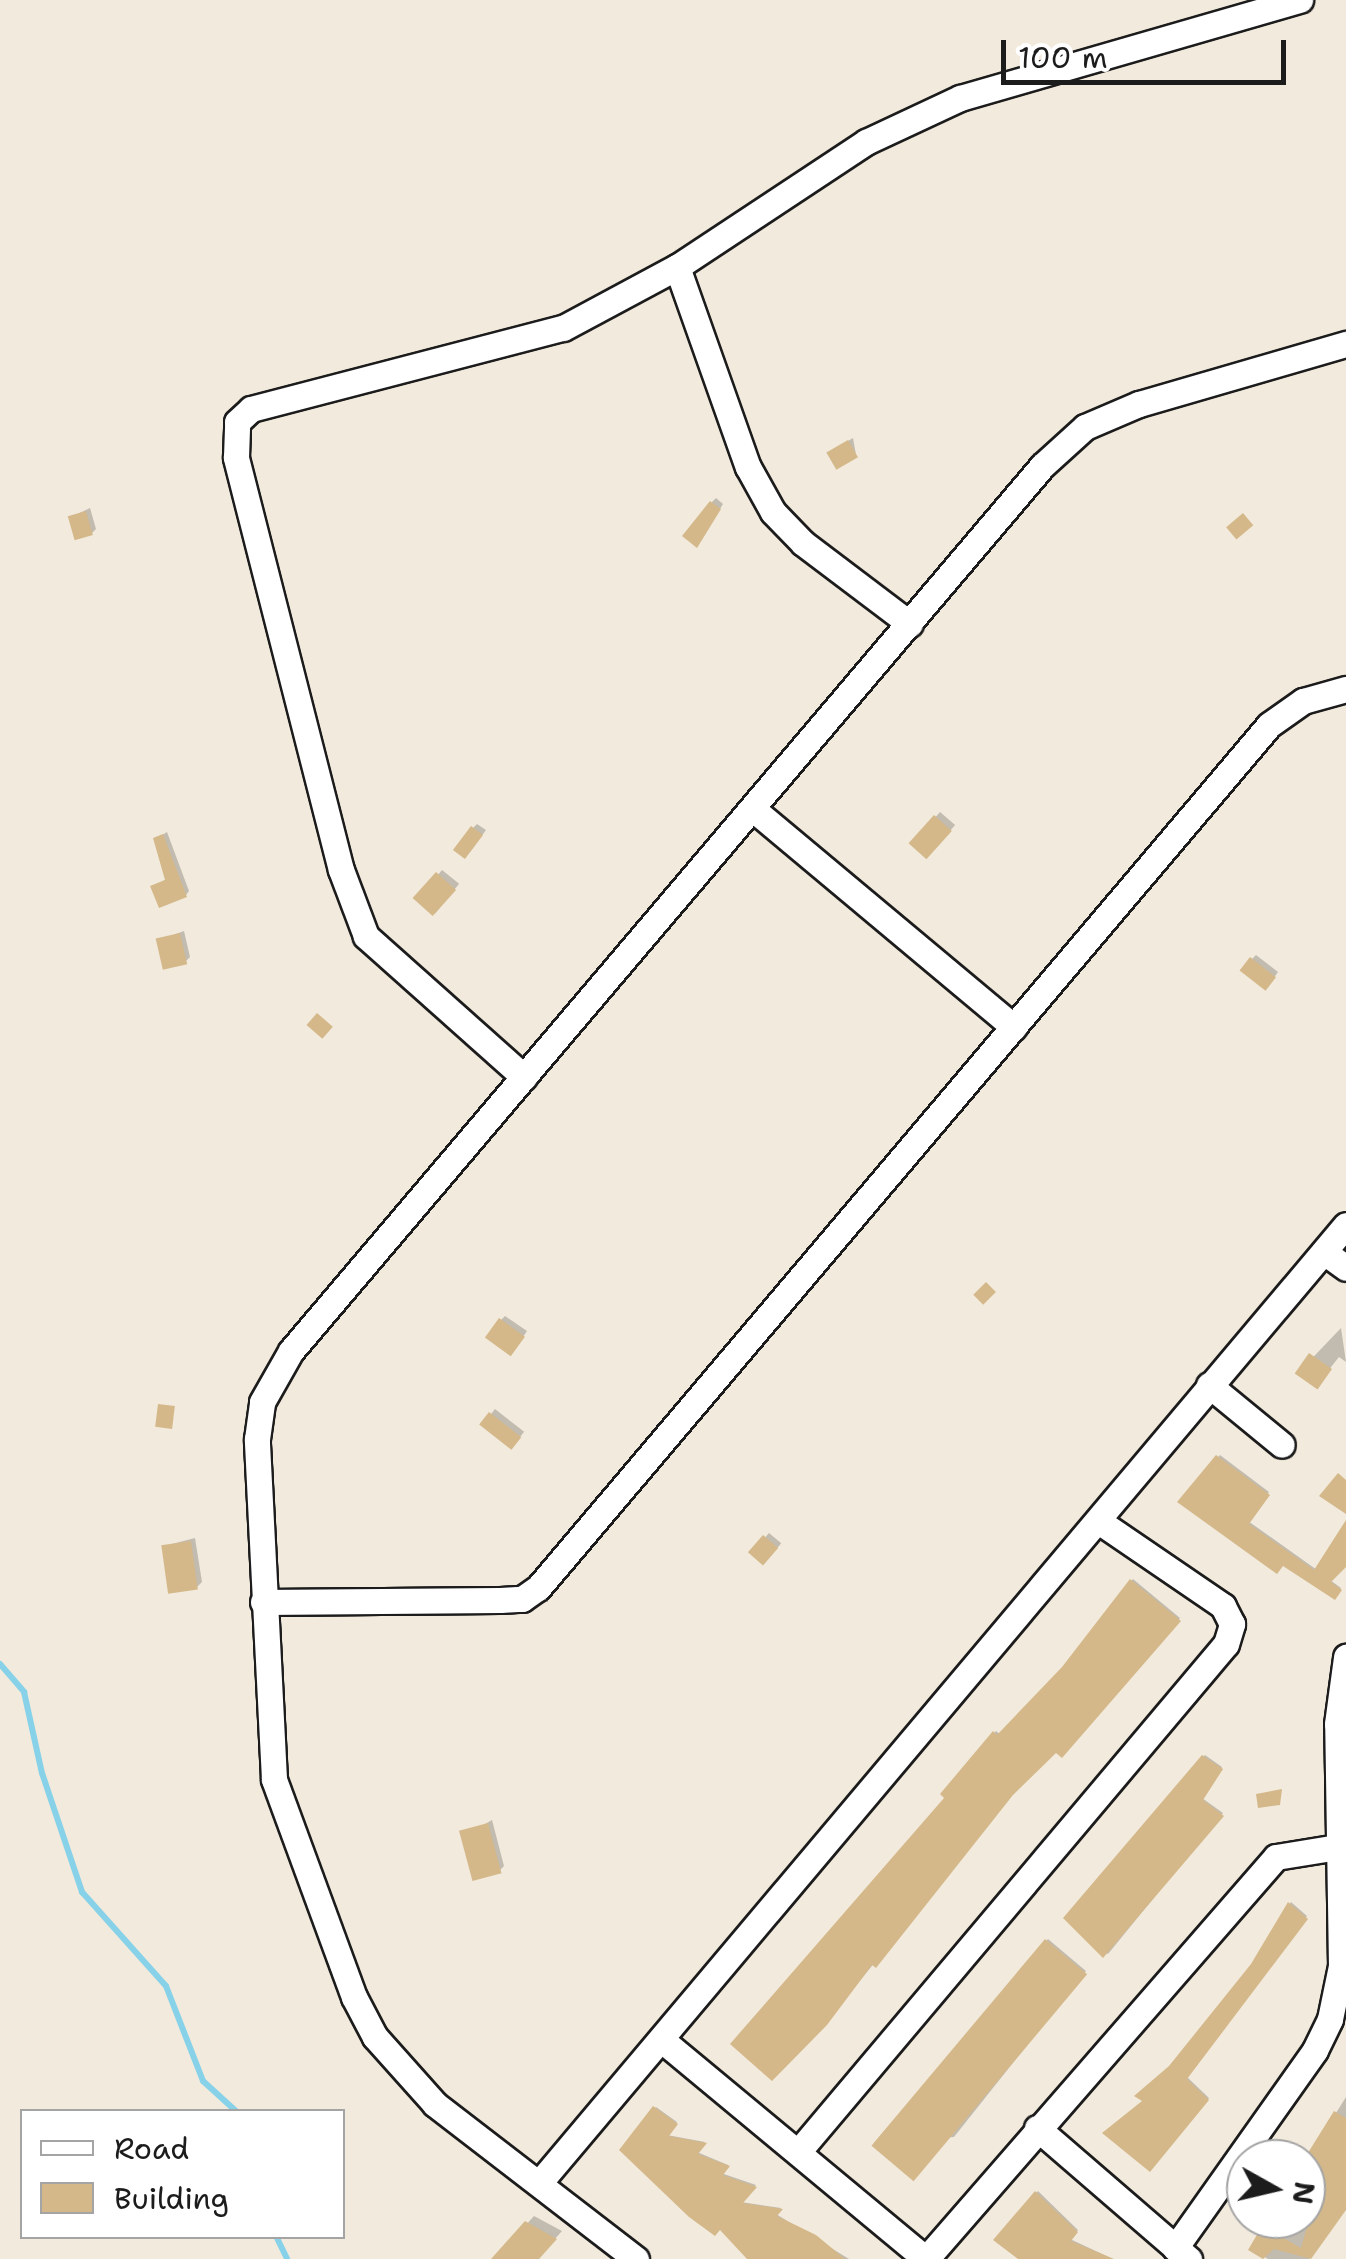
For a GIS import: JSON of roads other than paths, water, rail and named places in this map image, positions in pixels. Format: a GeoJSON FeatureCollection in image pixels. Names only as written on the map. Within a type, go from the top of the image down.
{"type":"FeatureCollection","features":[{"type":"Feature","properties":{"kind":"street"},"geometry":{"type":"LineString","coordinates":[[524,1076],[366,936],[341,870],[236,457],[237,422],[251,410],[301,395],[545,336],[678,267],[913,118],[960,98],[1300,0]]}},
{"type":"Feature","properties":{"kind":"street"},"geometry":{"type":"LineString","coordinates":[[678,267],[748,467],[773,512],[802,543],[910,624]]}},
{"type":"Feature","properties":{"kind":"street"},"geometry":{"type":"LineString","coordinates":[[636,2259],[436,2104],[363,2017],[274,1779],[257,1439],[271,1381],[524,1076],[1042,466],[1084,427],[1346,344]]}},
{"type":"Feature","properties":{"kind":"street"},"geometry":{"type":"LineString","coordinates":[[263,1602],[522,1599],[538,1588],[1269,724],[1303,701],[1346,689]]}},
{"type":"Feature","properties":{"kind":"street"},"geometry":{"type":"LineString","coordinates":[[753,809],[1014,1027]]}},
{"type":"Feature","properties":{"kind":"street"},"geometry":{"type":"LineString","coordinates":[[540,2182],[1100,1522],[1346,1225]]}},
{"type":"Feature","properties":{"kind":"street"},"geometry":{"type":"LineString","coordinates":[[1324,1252],[1346,1268]]}},
{"type":"Feature","properties":{"kind":"street"},"geometry":{"type":"LineString","coordinates":[[1210,1385],[1282,1445]]}},
{"type":"Feature","properties":{"kind":"street"},"geometry":{"type":"LineString","coordinates":[[798,2152],[1226,1644],[1232,1624],[1222,1606],[1100,1522]]}},
{"type":"Feature","properties":{"kind":"street"},"geometry":{"type":"LineString","coordinates":[[1037,2128],[1182,2253],[1315,2050],[1344,1966],[1337,1724],[1346,1657]]}},
{"type":"Feature","properties":{"kind":"street"},"geometry":{"type":"LineString","coordinates":[[662,2040],[926,2259],[1276,1857],[1338,1847]]}},
{"type":"Feature","properties":{"kind":"waterway"},"geometry":{"type":"LineString","coordinates":[[0,1664],[24,1692],[42,1773],[82,1892],[166,1986],[203,2081],[234,2109]]}},
{"type":"Feature","properties":{"kind":"waterway"},"geometry":{"type":"LineString","coordinates":[[277,2239],[287,2259]]}}]}
